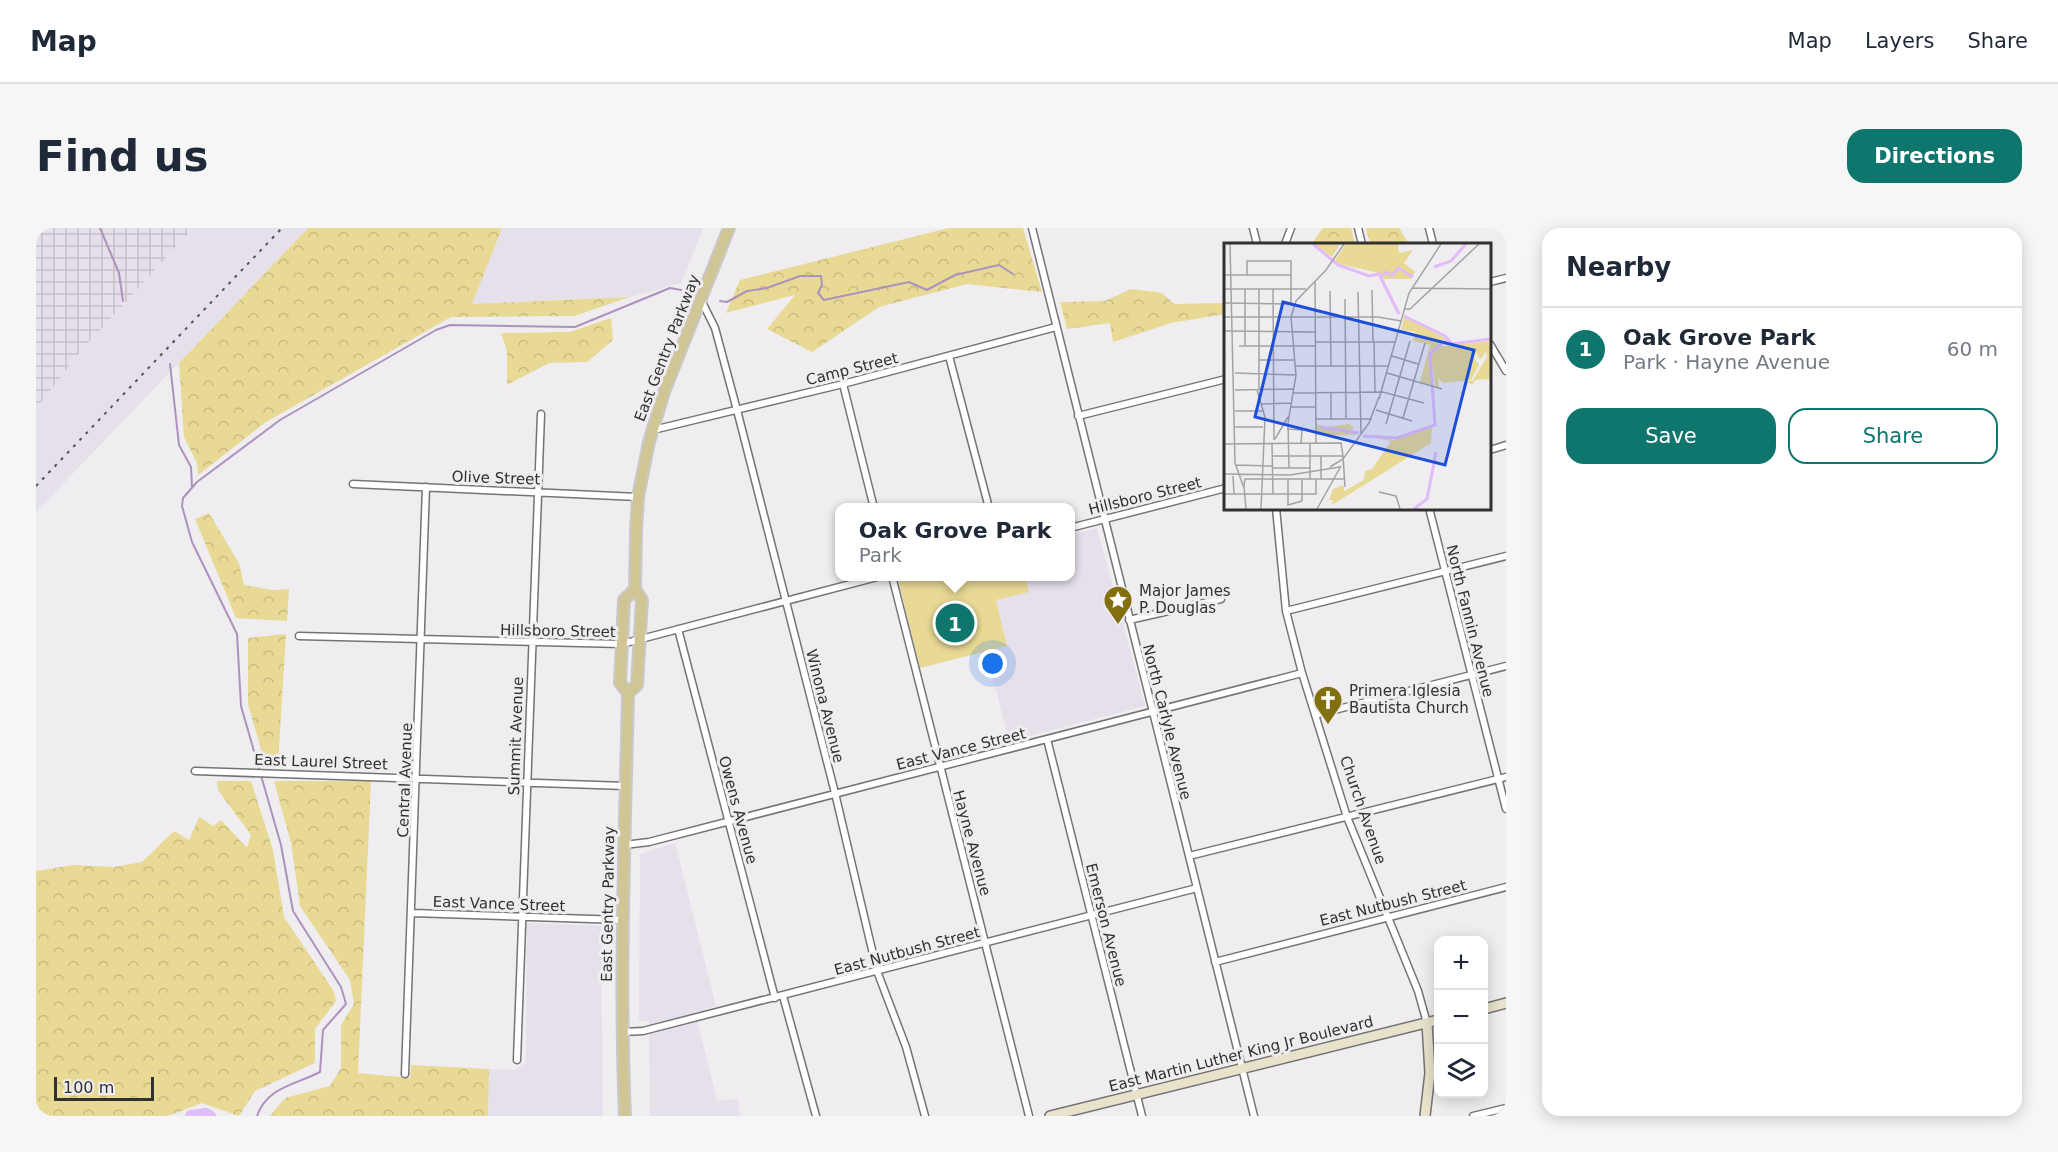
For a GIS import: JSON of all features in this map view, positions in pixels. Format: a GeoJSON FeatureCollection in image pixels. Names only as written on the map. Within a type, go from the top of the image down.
{"type":"FeatureCollection","features":[{"type":"Feature","properties":{"kind":"main road","name":"East Gentry Parkway"},"geometry":{"type":"LineString","coordinates":[[628,693],[637,685],[642,600],[635,589],[638,497],[652,430],[664,392],[702,302],[729,228]]}},
{"type":"Feature","properties":{"kind":"main road","name":"East Gentry Parkway"},"geometry":{"type":"LineString","coordinates":[[625,1116],[621,1032],[621,920],[628,693],[620,683],[624,600],[635,589]]}},
{"type":"Feature","properties":{"kind":"main road"},"geometry":{"type":"LineString","coordinates":[[1488,1008],[1506,1003]]}},
{"type":"Feature","properties":{"kind":"main road","name":"East Martin Luther King Jr Boulevard"},"geometry":{"type":"LineString","coordinates":[[1050,1116],[1434,1021]]}},
{"type":"Feature","properties":{"kind":"main road","name":"Church Avenue"},"geometry":{"type":"LineString","coordinates":[[1425,1116],[1430,1073],[1427,1023]]}},
{"type":"Feature","properties":{"kind":"street","name":"North Carlyle Avenue"},"geometry":{"type":"LineString","coordinates":[[1032,228],[1254,1116]]}},
{"type":"Feature","properties":{"kind":"street"},"geometry":{"type":"LineString","coordinates":[[1253,228],[1257,243]]}},
{"type":"Feature","properties":{"kind":"street"},"geometry":{"type":"LineString","coordinates":[[1285,243],[1291,228]]}},
{"type":"Feature","properties":{"kind":"street"},"geometry":{"type":"LineString","coordinates":[[1358,228],[1362,243]]}},
{"type":"Feature","properties":{"kind":"street"},"geometry":{"type":"LineString","coordinates":[[1429,228],[1433,243]]}},
{"type":"Feature","properties":{"kind":"street"},"geometry":{"type":"LineString","coordinates":[[1491,282],[1506,278]]}},
{"type":"Feature","properties":{"kind":"street","name":"Winona Avenue"},"geometry":{"type":"LineString","coordinates":[[702,302],[715,328],[737,410],[878,971],[906,1047],[925,1116]]}},
{"type":"Feature","properties":{"kind":"street","name":"Camp Street"},"geometry":{"type":"LineString","coordinates":[[652,430],[843,384],[1056,327]]}},
{"type":"Feature","properties":{"kind":"street"},"geometry":{"type":"LineString","coordinates":[[1491,346],[1506,371]]}},
{"type":"Feature","properties":{"kind":"street"},"geometry":{"type":"LineString","coordinates":[[949,356],[988,503]]}},
{"type":"Feature","properties":{"kind":"street"},"geometry":{"type":"LineString","coordinates":[[1078,416],[1224,380]]}},
{"type":"Feature","properties":{"kind":"street"},"geometry":{"type":"LineString","coordinates":[[843,384],[873,503]]}},
{"type":"Feature","properties":{"kind":"street","name":"Summit Avenue"},"geometry":{"type":"LineString","coordinates":[[517,1060],[541,414]]}},
{"type":"Feature","properties":{"kind":"street"},"geometry":{"type":"LineString","coordinates":[[1491,450],[1506,445]]}},
{"type":"Feature","properties":{"kind":"street","name":"Olive Street"},"geometry":{"type":"LineString","coordinates":[[353,484],[638,497]]}},
{"type":"Feature","properties":{"kind":"street","name":"Central Avenue"},"geometry":{"type":"LineString","coordinates":[[405,1074],[426,487]]}},
{"type":"Feature","properties":{"kind":"street","name":"Hillsboro Street"},"geometry":{"type":"LineString","coordinates":[[1075,527],[1224,489]]}},
{"type":"Feature","properties":{"kind":"street","name":"Church Avenue"},"geometry":{"type":"LineString","coordinates":[[1276,510],[1286,611],[1302,673],[1347,816],[1386,917],[1418,991],[1427,1023]]}},
{"type":"Feature","properties":{"kind":"street","name":"North Fannin Avenue"},"geometry":{"type":"LineString","coordinates":[[1430,510],[1506,809]]}},
{"type":"Feature","properties":{"kind":"street"},"geometry":{"type":"LineString","coordinates":[[1286,611],[1506,556]]}},
{"type":"Feature","properties":{"kind":"street","name":"Hillsboro Street"},"geometry":{"type":"LineString","coordinates":[[299,636],[622,645],[863,581]]}},
{"type":"Feature","properties":{"kind":"street","name":"Hayne Avenue"},"geometry":{"type":"LineString","coordinates":[[893,581],[1029,1116]]}},
{"type":"Feature","properties":{"kind":"street"},"geometry":{"type":"LineString","coordinates":[[1129,620],[1221,599]]}},
{"type":"Feature","properties":{"kind":"street","name":"Owens Avenue"},"geometry":{"type":"LineString","coordinates":[[678,629],[775,998]]}},
{"type":"Feature","properties":{"kind":"street"},"geometry":{"type":"LineString","coordinates":[[1315,716],[1506,666]]}},
{"type":"Feature","properties":{"kind":"street","name":"East Vance Street"},"geometry":{"type":"LineString","coordinates":[[624,844],[649,842],[1302,673]]}},
{"type":"Feature","properties":{"kind":"street","name":"Emerson Avenue"},"geometry":{"type":"LineString","coordinates":[[1047,739],[1142,1116]]}},
{"type":"Feature","properties":{"kind":"street","name":"East Laurel Street"},"geometry":{"type":"LineString","coordinates":[[195,771],[527,780],[626,786]]}},
{"type":"Feature","properties":{"kind":"street"},"geometry":{"type":"LineString","coordinates":[[1189,856],[1506,777]]}},
{"type":"Feature","properties":{"kind":"street","name":"East Nutbush Street"},"geometry":{"type":"LineString","coordinates":[[1215,962],[1506,887]]}},
{"type":"Feature","properties":{"kind":"street","name":"East Nutbush Street"},"geometry":{"type":"LineString","coordinates":[[621,1032],[643,1031],[783,996],[1197,888]]}},
{"type":"Feature","properties":{"kind":"street","name":"East Vance Street"},"geometry":{"type":"LineString","coordinates":[[412,913],[621,920]]}},
{"type":"Feature","properties":{"kind":"street"},"geometry":{"type":"LineString","coordinates":[[783,996],[816,1116]]}},
{"type":"Feature","properties":{"kind":"street"},"geometry":{"type":"LineString","coordinates":[[1473,1116],[1506,1108]]}},
{"type":"Feature","properties":{"kind":"shaded area"},"geometry":{"type":"Polygon","coordinates":[[[36,228],[193,228],[80,352],[36,409],[36,228]]]}},
{"type":"Feature","properties":{"kind":"shaded area"},"geometry":{"type":"Polygon","coordinates":[[[193,228],[308,228],[36,512],[36,409],[80,352],[193,228]]]}},
{"type":"Feature","properties":{"kind":"shaded area"},"geometry":{"type":"Polygon","coordinates":[[[502,228],[703,228],[681,283],[630,297],[471,304],[502,228]]]}},
{"type":"Feature","properties":{"kind":"shaded area"},"geometry":{"type":"Polygon","coordinates":[[[1097,528],[1145,706],[1009,741],[986,651],[1007,645],[996,600],[1028,592],[1026,581],[1075,581],[1075,534],[1097,528]]]}},
{"type":"Feature","properties":{"kind":"shaded area"},"geometry":{"type":"Polygon","coordinates":[[[675,843],[716,1006],[695,1012],[717,1100],[738,1099],[740,1116],[650,1116],[649,1021],[639,1021],[640,854],[675,843]]]}},
{"type":"Feature","properties":{"kind":"shaded area"},"geometry":{"type":"Polygon","coordinates":[[[527,923],[601,926],[603,1116],[488,1116],[489,1069],[515,1070],[526,1062],[527,923]]]}},
{"type":"Feature","properties":{"kind":"green space"},"geometry":{"type":"Polygon","coordinates":[[[308,228],[502,228],[472,304],[630,297],[574,316],[451,317],[266,422],[198,475],[197,463],[184,437],[179,363],[308,228]]]}},
{"type":"Feature","properties":{"kind":"green space"},"geometry":{"type":"Polygon","coordinates":[[[949,228],[1023,228],[1042,292],[967,284],[879,307],[812,352],[767,329],[795,295],[726,313],[740,280],[949,228]]]}},
{"type":"Feature","properties":{"kind":"green space"},"geometry":{"type":"Polygon","coordinates":[[[1323,228],[1351,228],[1355,243],[1312,243],[1323,228]]]}},
{"type":"Feature","properties":{"kind":"green space"},"geometry":{"type":"Polygon","coordinates":[[[1366,228],[1399,228],[1408,243],[1370,243],[1366,228]]]}},
{"type":"Feature","properties":{"kind":"green space"},"geometry":{"type":"Polygon","coordinates":[[[1131,289],[1162,293],[1174,304],[1224,303],[1224,314],[1171,323],[1113,342],[1110,323],[1067,329],[1060,302],[1105,301],[1131,289]]]}},
{"type":"Feature","properties":{"kind":"green space"},"geometry":{"type":"Polygon","coordinates":[[[611,318],[613,340],[587,362],[549,363],[507,385],[507,351],[501,333],[570,332],[611,318]]]}},
{"type":"Feature","properties":{"kind":"green space"},"geometry":{"type":"Polygon","coordinates":[[[209,513],[239,563],[244,585],[273,590],[289,589],[287,621],[236,618],[195,519],[209,513]]]}},
{"type":"Feature","properties":{"kind":"green space"},"geometry":{"type":"Polygon","coordinates":[[[898,581],[1026,581],[1029,592],[996,600],[1007,646],[920,668],[898,581]]]}},
{"type":"Feature","properties":{"kind":"green space"},"geometry":{"type":"Polygon","coordinates":[[[286,634],[278,765],[265,763],[248,704],[248,638],[286,634]]]}},
{"type":"Feature","properties":{"kind":"green space"},"geometry":{"type":"Polygon","coordinates":[[[217,781],[251,781],[273,850],[284,917],[333,990],[336,1001],[315,1029],[315,1063],[255,1091],[239,1116],[202,1103],[168,1116],[36,1116],[36,871],[73,865],[114,867],[142,862],[174,831],[189,840],[199,817],[213,826],[221,820],[247,848],[251,835],[218,790],[217,781]]]}},
{"type":"Feature","properties":{"kind":"green space"},"geometry":{"type":"Polygon","coordinates":[[[274,781],[371,781],[358,1073],[410,1078],[411,1065],[489,1069],[488,1116],[270,1116],[285,1098],[330,1086],[341,1068],[341,1025],[354,1004],[350,980],[300,906],[291,843],[274,781]]]}},
{"type":"Feature","properties":{"kind":"waterway"},"geometry":{"type":"LineString","coordinates":[[100,228],[119,273],[123,301]]}},
{"type":"Feature","properties":{"kind":"waterway"},"geometry":{"type":"LineString","coordinates":[[720,301],[727,302],[747,291],[767,288],[800,276],[821,276],[822,285],[818,293],[824,300],[909,282],[927,290],[955,275],[999,265],[1013,274]]}},
{"type":"Feature","properties":{"kind":"waterway"},"geometry":{"type":"LineString","coordinates":[[257,1116],[262,1106],[275,1093],[320,1072],[323,1030],[346,1004],[341,987],[293,911],[281,845],[241,706],[237,634],[192,542],[182,506],[183,498],[197,482],[280,420],[436,330],[450,325],[575,327],[670,288],[681,290]]}},
{"type":"Feature","properties":{"kind":"waterway"},"geometry":{"type":"LineString","coordinates":[[170,364],[179,445],[191,467],[192,487]]}},
{"type":"Feature","properties":{"kind":"waterway"},"geometry":{"type":"LineString","coordinates":[[191,1116],[206,1114],[210,1116]]}},
{"type":"Feature","properties":{"kind":"railway"},"geometry":{"type":"LineString","coordinates":[[36,486],[282,228]]}},
{"type":"Feature","properties":{"kind":"place","name":"Oak Grove Park"},"geometry":{"type":"Point","coordinates":[955,623]}},
{"type":"Feature","properties":{"kind":"place","name":"Major James P. Douglas"},"geometry":{"type":"Point","coordinates":[1118,626]}},
{"type":"Feature","properties":{"kind":"place","name":"Primera Iglesia Bautista Church"},"geometry":{"type":"Point","coordinates":[1328,726]}}]}
